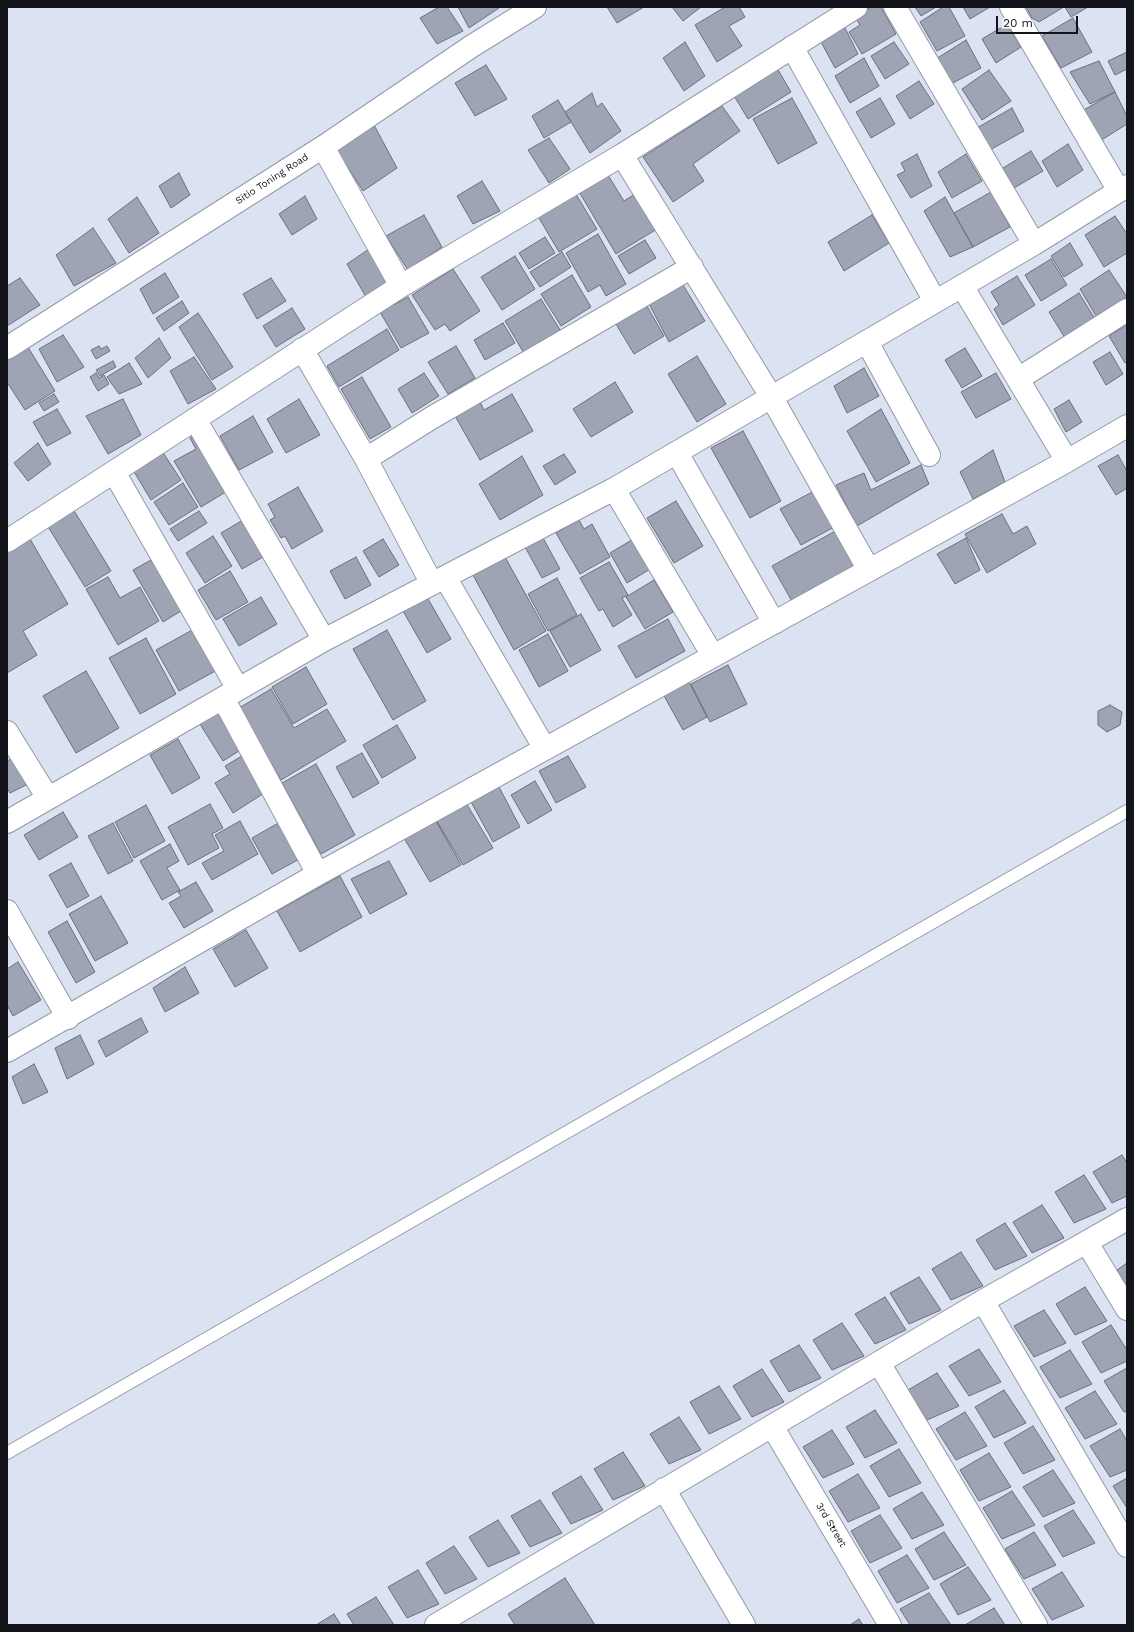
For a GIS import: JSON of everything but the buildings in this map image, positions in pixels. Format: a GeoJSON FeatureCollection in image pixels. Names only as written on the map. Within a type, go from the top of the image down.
{"type":"FeatureCollection","features":[{"type":"Feature","properties":{"kind":"street","name":"Sitio Toning Road"},"geometry":{"type":"LineString","coordinates":[[7,348],[323,147],[472,46],[535,7]]}},
{"type":"Feature","properties":{"kind":"street"},"geometry":{"type":"LineString","coordinates":[[7,541],[401,286],[622,155],[856,7]]}},
{"type":"Feature","properties":{"kind":"street"},"geometry":{"type":"LineString","coordinates":[[895,7],[1034,244]]}},
{"type":"Feature","properties":{"kind":"street"},"geometry":{"type":"LineString","coordinates":[[7,822],[324,640],[614,489],[1034,244],[1123,188],[1011,7]]}},
{"type":"Feature","properties":{"kind":"street"},"geometry":{"type":"LineString","coordinates":[[792,47],[935,301]]}},
{"type":"Feature","properties":{"kind":"street"},"geometry":{"type":"LineString","coordinates":[[323,147],[401,286]]}},
{"type":"Feature","properties":{"kind":"street"},"geometry":{"type":"LineString","coordinates":[[622,155],[772,398],[869,570]]}},
{"type":"Feature","properties":{"kind":"street"},"geometry":{"type":"LineString","coordinates":[[366,459],[433,417],[692,267]]}},
{"type":"Feature","properties":{"kind":"street"},"geometry":{"type":"LineString","coordinates":[[962,286],[1067,461]]}},
{"type":"Feature","properties":{"kind":"street"},"geometry":{"type":"LineString","coordinates":[[1018,379],[1127,310]]}},
{"type":"Feature","properties":{"kind":"street"},"geometry":{"type":"LineString","coordinates":[[867,342],[929,455]]}},
{"type":"Feature","properties":{"kind":"street"},"geometry":{"type":"LineString","coordinates":[[302,349],[438,580],[545,749]]}},
{"type":"Feature","properties":{"kind":"street"},"geometry":{"type":"LineString","coordinates":[[195,419],[324,640]]}},
{"type":"Feature","properties":{"kind":"street"},"geometry":{"type":"LineString","coordinates":[[7,1051],[68,1018],[318,874],[1067,461],[1127,426]]}},
{"type":"Feature","properties":{"kind":"street"},"geometry":{"type":"LineString","coordinates":[[677,453],[774,622]]}},
{"type":"Feature","properties":{"kind":"street"},"geometry":{"type":"LineString","coordinates":[[114,472],[230,693],[318,874]]}},
{"type":"Feature","properties":{"kind":"street"},"geometry":{"type":"LineString","coordinates":[[614,489],[713,656]]}},
{"type":"Feature","properties":{"kind":"street"},"geometry":{"type":"LineString","coordinates":[[7,732],[48,798]]}},
{"type":"Feature","properties":{"kind":"street"},"geometry":{"type":"LineString","coordinates":[[7,911],[68,1018]]}},
{"type":"Feature","properties":{"kind":"street"},"geometry":{"type":"LineString","coordinates":[[436,1625],[983,1301],[1127,1219]]}},
{"type":"Feature","properties":{"kind":"street"},"geometry":{"type":"LineString","coordinates":[[1087,1243],[1127,1308]]}},
{"type":"Feature","properties":{"kind":"street"},"geometry":{"type":"LineString","coordinates":[[983,1301],[1127,1546]]}},
{"type":"Feature","properties":{"kind":"street"},"geometry":{"type":"LineString","coordinates":[[879,1363],[1036,1625]]}},
{"type":"Feature","properties":{"kind":"street","name":"3rd Street"},"geometry":{"type":"LineString","coordinates":[[772,1426],[890,1625]]}},
{"type":"Feature","properties":{"kind":"street"},"geometry":{"type":"LineString","coordinates":[[664,1489],[744,1625]]}},
{"type":"Feature","properties":{"kind":"lane"},"geometry":{"type":"LineString","coordinates":[[7,1453],[1127,811]]}}]}
